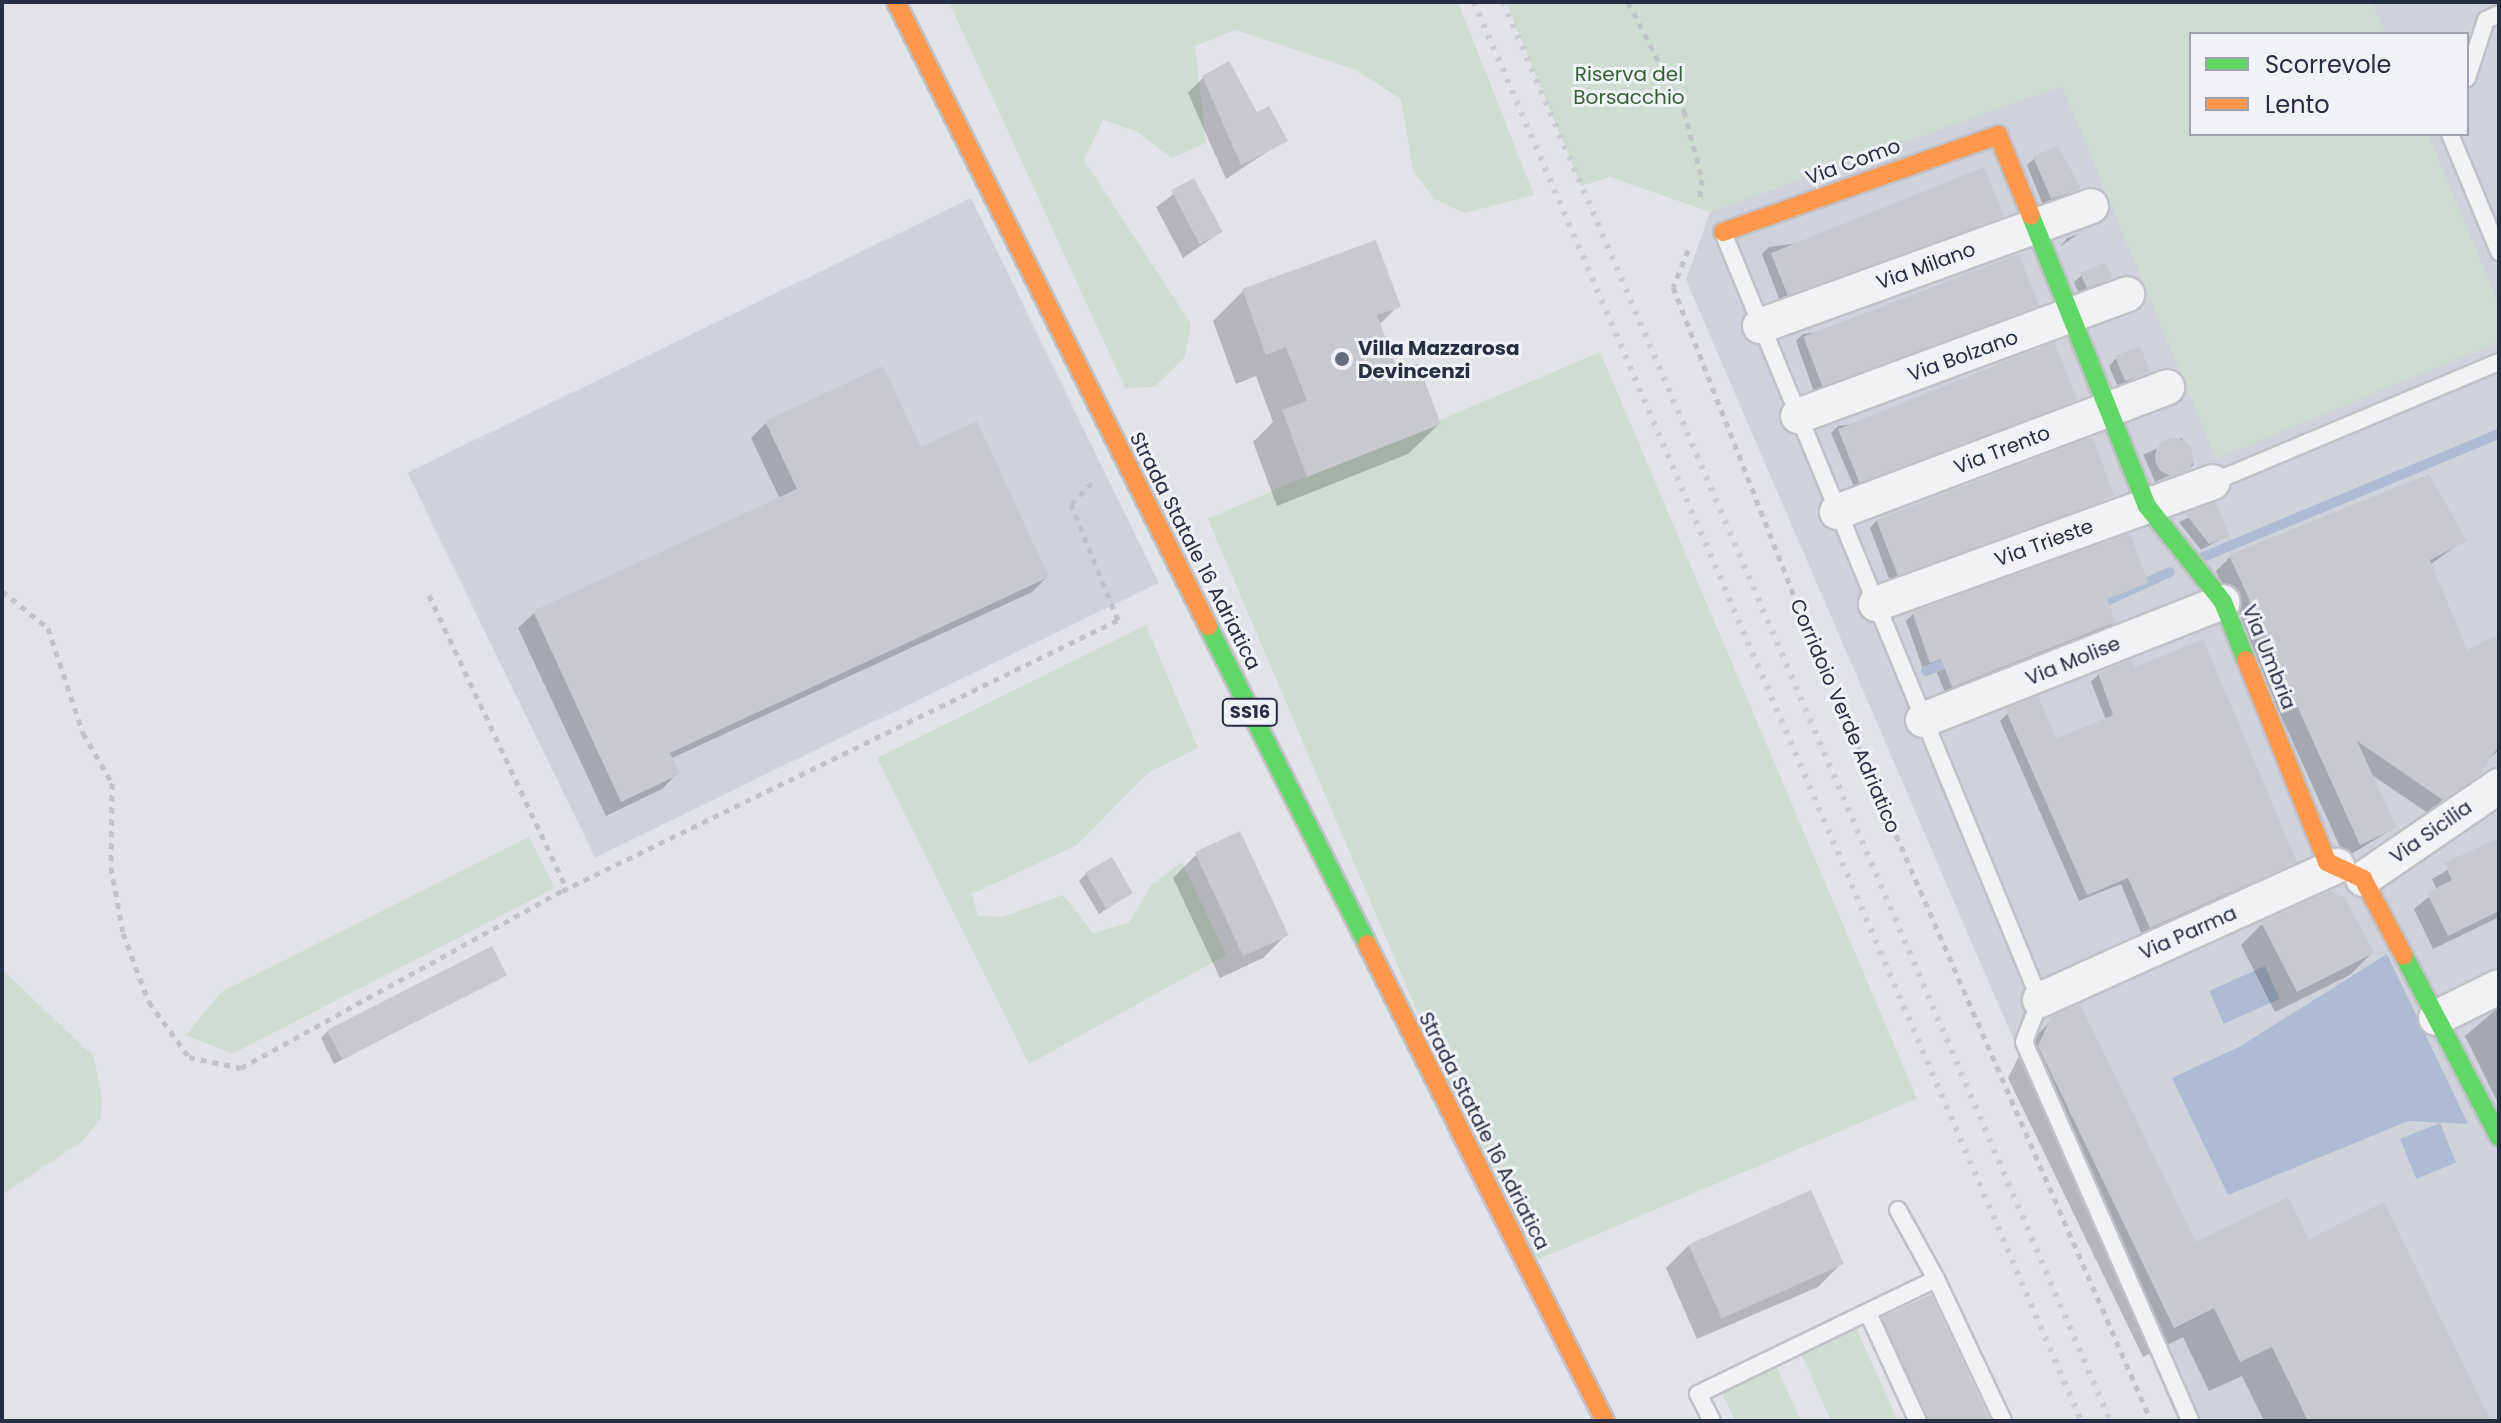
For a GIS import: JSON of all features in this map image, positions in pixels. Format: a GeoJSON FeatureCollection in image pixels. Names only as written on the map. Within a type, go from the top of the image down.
{"type":"FeatureCollection","features":[{"type":"Feature","properties":{"kind":"main road","name":"Strada Statale 16 Adriatica"},"geometry":{"type":"LineString","coordinates":[[896,2],[1605,1421]]}},
{"type":"Feature","properties":{"kind":"main road","name":"Via Umbria"},"geometry":{"type":"LineString","coordinates":[[1998,135],[2067,317],[2147,506],[2223,602],[2327,862],[2350,873],[2496,1126]]}},
{"type":"Feature","properties":{"kind":"main road","name":"Via Como"},"geometry":{"type":"LineString","coordinates":[[1723,232],[1998,135]]}},
{"type":"Feature","properties":{"kind":"street","name":"Via Milano"},"geometry":{"type":"LineString","coordinates":[[1760,326],[2091,206]]}},
{"type":"Feature","properties":{"kind":"street","name":"Via Bolzano"},"geometry":{"type":"LineString","coordinates":[[1798,416],[2127,294]]}},
{"type":"Feature","properties":{"kind":"street","name":"Via Trento"},"geometry":{"type":"LineString","coordinates":[[1837,512],[2167,387]]}},
{"type":"Feature","properties":{"kind":"street","name":"Via Trieste"},"geometry":{"type":"LineString","coordinates":[[1876,604],[2213,482]]}},
{"type":"Feature","properties":{"kind":"street","name":"Via Molise"},"geometry":{"type":"LineString","coordinates":[[1923,720],[2223,602]]}},
{"type":"Feature","properties":{"kind":"street","name":"Via Sicilia"},"geometry":{"type":"LineString","coordinates":[[2350,873],[2499,786]]}},
{"type":"Feature","properties":{"kind":"street","name":"Via Parma"},"geometry":{"type":"LineString","coordinates":[[2040,1000],[2350,873]]}},
{"type":"Feature","properties":{"kind":"street"},"geometry":{"type":"LineString","coordinates":[[2436,1018],[2499,987]]}},
{"type":"Feature","properties":{"kind":"lane"},"geometry":{"type":"LineString","coordinates":[[2469,72],[2486,20],[2499,14]]}},
{"type":"Feature","properties":{"kind":"lane"},"geometry":{"type":"LineString","coordinates":[[2451,136],[2499,252]]}},
{"type":"Feature","properties":{"kind":"lane"},"geometry":{"type":"LineString","coordinates":[[1723,232],[2040,1000],[2024,1042],[2190,1421]]}},
{"type":"Feature","properties":{"kind":"lane"},"geometry":{"type":"LineString","coordinates":[[2213,482],[2499,362]]}},
{"type":"Feature","properties":{"kind":"lane"},"geometry":{"type":"LineString","coordinates":[[1898,1210],[1936,1279],[2003,1421]]}},
{"type":"Feature","properties":{"kind":"lane"},"geometry":{"type":"LineString","coordinates":[[1712,1421],[1698,1394],[1936,1279]]}},
{"type":"Feature","properties":{"kind":"lane"},"geometry":{"type":"LineString","coordinates":[[1868,1313],[1918,1421]]}},
{"type":"Feature","properties":{"kind":"path"},"geometry":{"type":"LineString","coordinates":[[1628,2],[1684,111],[1702,179],[1699,211]]}},
{"type":"Feature","properties":{"kind":"path","name":"Corridoio Verde Adriatico"},"geometry":{"type":"LineString","coordinates":[[1692,238],[1673,287],[1678,302],[1810,637],[2151,1421]]}},
{"type":"Feature","properties":{"kind":"path"},"geometry":{"type":"LineString","coordinates":[[2,591],[48,628],[83,733],[112,783],[111,867],[123,933],[149,1002],[189,1057],[241,1068],[567,889],[1118,620],[1071,504],[1120,451]]}},
{"type":"Feature","properties":{"kind":"path"},"geometry":{"type":"LineString","coordinates":[[429,595],[567,889]]}},
{"type":"Feature","properties":{"kind":"shaded area"},"geometry":{"type":"Polygon","coordinates":[[[2293,2],[2499,2],[2499,1421],[2178,1421],[1686,280],[1710,212],[2189,40],[2189,136],[2469,136],[2469,32],[2210,32],[2293,2]]]}},
{"type":"Feature","properties":{"kind":"shaded area"},"geometry":{"type":"Polygon","coordinates":[[[971,198],[1159,583],[595,858],[407,473],[971,198]]]}},
{"type":"Feature","properties":{"kind":"green space"},"geometry":{"type":"Polygon","coordinates":[[[949,2],[1458,2],[1534,195],[1465,213],[1435,199],[1413,171],[1401,99],[1356,70],[1236,30],[1195,46],[1206,143],[1171,158],[1136,131],[1103,120],[1084,160],[1191,324],[1185,357],[1154,387],[1125,388],[949,2]]]}},
{"type":"Feature","properties":{"kind":"green space","name":"Riserva del Borsacchio"},"geometry":{"type":"Polygon","coordinates":[[[1506,2],[2372,2],[2385,32],[2189,32],[2189,136],[2429,136],[2499,304],[2499,342],[2216,459],[2062,86],[1710,212],[1610,177],[1581,186],[1506,2]]]}},
{"type":"Feature","properties":{"kind":"green space"},"geometry":{"type":"Polygon","coordinates":[[[1600,352],[1917,1099],[1525,1265],[1208,518],[1600,352]]]}},
{"type":"Feature","properties":{"kind":"green space"},"geometry":{"type":"Polygon","coordinates":[[[1146,625],[1198,748],[1148,773],[1077,845],[972,894],[978,916],[1002,917],[1063,895],[1093,933],[1129,923],[1152,884],[1182,862],[1226,955],[1029,1064],[877,758],[1146,625]]]}},
{"type":"Feature","properties":{"kind":"green space"},"geometry":{"type":"Polygon","coordinates":[[[529,837],[555,888],[232,1054],[186,1035],[221,992],[529,837]]]}},
{"type":"Feature","properties":{"kind":"green space"},"geometry":{"type":"Polygon","coordinates":[[[2,969],[94,1057],[102,1100],[100,1120],[81,1142],[2,1195],[2,969]]]}},
{"type":"Feature","properties":{"kind":"green space"},"geometry":{"type":"Polygon","coordinates":[[[1856,1328],[1898,1421],[1831,1421],[1801,1353],[1856,1328]]]}},
{"type":"Feature","properties":{"kind":"green space"},"geometry":{"type":"Polygon","coordinates":[[[1776,1366],[1801,1421],[1735,1421],[1721,1391],[1776,1366]]]}},
{"type":"Feature","properties":{"kind":"water"},"geometry":{"type":"Polygon","coordinates":[[[2387,954],[2468,1124],[2408,1121],[2228,1195],[2172,1078],[2239,1047],[2387,954]]]}},
{"type":"Feature","properties":{"kind":"water"},"geometry":{"type":"Polygon","coordinates":[[[2265,966],[2280,999],[2224,1024],[2209,991],[2265,966]]]}},
{"type":"Feature","properties":{"kind":"water"},"geometry":{"type":"Polygon","coordinates":[[[2440,1123],[2456,1163],[2416,1179],[2400,1139],[2440,1123]]]}},
{"type":"Feature","properties":{"kind":"building"},"geometry":{"type":"Polygon","coordinates":[[[1229,61],[1257,112],[1269,106],[1288,141],[1241,165],[1202,76],[1229,61]]]}},
{"type":"Feature","properties":{"kind":"building"},"geometry":{"type":"Polygon","coordinates":[[[2058,146],[2081,188],[2051,199],[2033,156],[2058,146]]]}},
{"type":"Feature","properties":{"kind":"building"},"geometry":{"type":"Polygon","coordinates":[[[1984,167],[2004,216],[1791,302],[1771,253],[1984,167]]]}},
{"type":"Feature","properties":{"kind":"building"},"geometry":{"type":"Polygon","coordinates":[[[1194,178],[1223,232],[1200,244],[1171,190],[1194,178]]]}},
{"type":"Feature","properties":{"kind":"building","name":"Villa Mazzarosa Devincenzi"},"geometry":{"type":"Polygon","coordinates":[[[1376,240],[1401,307],[1377,315],[1398,371],[1418,363],[1441,424],[1307,477],[1282,410],[1307,401],[1286,347],[1266,355],[1242,289],[1376,240]]]}},
{"type":"Feature","properties":{"kind":"building"},"geometry":{"type":"Polygon","coordinates":[[[2019,254],[2039,305],[1823,388],[1803,337],[2019,254]]]}},
{"type":"Feature","properties":{"kind":"building"},"geometry":{"type":"Polygon","coordinates":[[[2105,262],[2112,278],[2087,289],[2080,273],[2105,262]]]}},
{"type":"Feature","properties":{"kind":"building"},"geometry":{"type":"Polygon","coordinates":[[[2054,342],[2077,399],[1861,487],[1838,429],[2054,342]]]}},
{"type":"Feature","properties":{"kind":"building"},"geometry":{"type":"Polygon","coordinates":[[[2140,346],[2150,371],[2125,381],[2115,356],[2140,346]]]}},
{"type":"Feature","properties":{"kind":"building"},"geometry":{"type":"Polygon","coordinates":[[[883,366],[921,447],[977,421],[1049,577],[670,753],[680,774],[621,802],[533,611],[797,489],[765,421],[883,366]]]}},
{"type":"Feature","properties":{"kind":"building"},"geometry":{"type":"Polygon","coordinates":[[[2092,437],[2115,496],[1899,579],[1876,520],[2092,437]]]}},
{"type":"Feature","properties":{"kind":"building"},"geometry":{"type":"Polygon","coordinates":[[[2174,438],[2188,443],[2193,457],[2188,471],[2174,476],[2160,471],[2155,457],[2160,443],[2174,438]]]}},
{"type":"Feature","properties":{"kind":"building"},"geometry":{"type":"Polygon","coordinates":[[[2429,474],[2467,541],[2430,560],[2467,650],[2499,634],[2499,746],[2479,775],[2443,800],[2357,741],[2397,828],[2360,845],[2229,555],[2429,474]]]}},
{"type":"Feature","properties":{"kind":"building"},"geometry":{"type":"Polygon","coordinates":[[[2216,502],[2230,536],[2209,544],[2185,513],[2216,502]]]}},
{"type":"Feature","properties":{"kind":"building"},"geometry":{"type":"Polygon","coordinates":[[[2130,533],[2148,583],[2107,599],[2116,622],[1952,687],[1941,659],[1930,663],[1912,612],[2130,533]]]}},
{"type":"Feature","properties":{"kind":"building"},"geometry":{"type":"Polygon","coordinates":[[[2203,639],[2297,862],[2150,928],[2128,878],[2087,895],[2005,709],[2038,696],[2056,739],[2113,715],[2098,673],[2131,660],[2134,668],[2203,639]]]}},
{"type":"Feature","properties":{"kind":"building"},"geometry":{"type":"Polygon","coordinates":[[[1240,831],[1289,935],[1243,956],[1195,852],[1240,831]]]}},
{"type":"Feature","properties":{"kind":"building"},"geometry":{"type":"Polygon","coordinates":[[[2499,838],[2499,911],[2448,936],[2427,893],[2452,880],[2444,863],[2499,838]]]}},
{"type":"Feature","properties":{"kind":"building"},"geometry":{"type":"Polygon","coordinates":[[[1112,857],[1133,893],[1106,909],[1085,872],[1112,857]]]}},
{"type":"Feature","properties":{"kind":"building"},"geometry":{"type":"Polygon","coordinates":[[[2330,891],[2345,898],[2374,953],[2297,992],[2261,922],[2330,891]]]}},
{"type":"Feature","properties":{"kind":"building"},"geometry":{"type":"Polygon","coordinates":[[[492,946],[507,975],[342,1059],[327,1030],[492,946]]]}},
{"type":"Feature","properties":{"kind":"building"},"geometry":{"type":"Polygon","coordinates":[[[2080,1004],[2196,1242],[2288,1197],[2309,1239],[2384,1202],[2491,1421],[2308,1421],[2272,1347],[2240,1362],[2214,1308],[2174,1328],[2038,1046],[2051,1017],[2080,1004]]]}},
{"type":"Feature","properties":{"kind":"building"},"geometry":{"type":"Polygon","coordinates":[[[1811,1190],[1844,1264],[1722,1318],[1689,1245],[1811,1190]]]}},
{"type":"Feature","properties":{"kind":"building"},"geometry":{"type":"Polygon","coordinates":[[[1931,1294],[1991,1421],[1929,1421],[1882,1317],[1931,1294]]]}},
{"type":"Feature","properties":{"kind":"waterway"},"geometry":{"type":"LineString","coordinates":[[2203,557],[2499,434]]}},
{"type":"Feature","properties":{"kind":"waterway"},"geometry":{"type":"LineString","coordinates":[[2096,606],[2170,572]]}},
{"type":"Feature","properties":{"kind":"waterway"},"geometry":{"type":"LineString","coordinates":[[1926,671],[1954,660]]}},
{"type":"Feature","properties":{"kind":"railway"},"geometry":{"type":"LineString","coordinates":[[1474,2],[2081,1421]]}},
{"type":"Feature","properties":{"kind":"railway"},"geometry":{"type":"LineString","coordinates":[[1503,2],[2110,1421]]}},
{"type":"Feature","properties":{"kind":"traffic: fast"},"geometry":{"type":"LineString","coordinates":[[2031,216],[2147,506],[2223,602],[2246,660]]}},
{"type":"Feature","properties":{"kind":"traffic: fast"},"geometry":{"type":"LineString","coordinates":[[1208,626],[1367,944]]}},
{"type":"Feature","properties":{"kind":"traffic: fast"},"geometry":{"type":"LineString","coordinates":[[2404,956],[2499,1137]]}},
{"type":"Feature","properties":{"kind":"traffic: slow"},"geometry":{"type":"LineString","coordinates":[[896,2],[1208,626]]}},
{"type":"Feature","properties":{"kind":"traffic: slow"},"geometry":{"type":"LineString","coordinates":[[1723,232],[1998,135],[2031,216]]}},
{"type":"Feature","properties":{"kind":"traffic: slow"},"geometry":{"type":"LineString","coordinates":[[2246,660],[2327,862],[2363,879],[2404,956]]}},
{"type":"Feature","properties":{"kind":"traffic: slow"},"geometry":{"type":"LineString","coordinates":[[1367,944],[1605,1421]]}},
{"type":"Feature","properties":{"kind":"place","name":"Villa Mazzarosa Devincenzi"},"geometry":{"type":"Point","coordinates":[1342,359]}}]}
